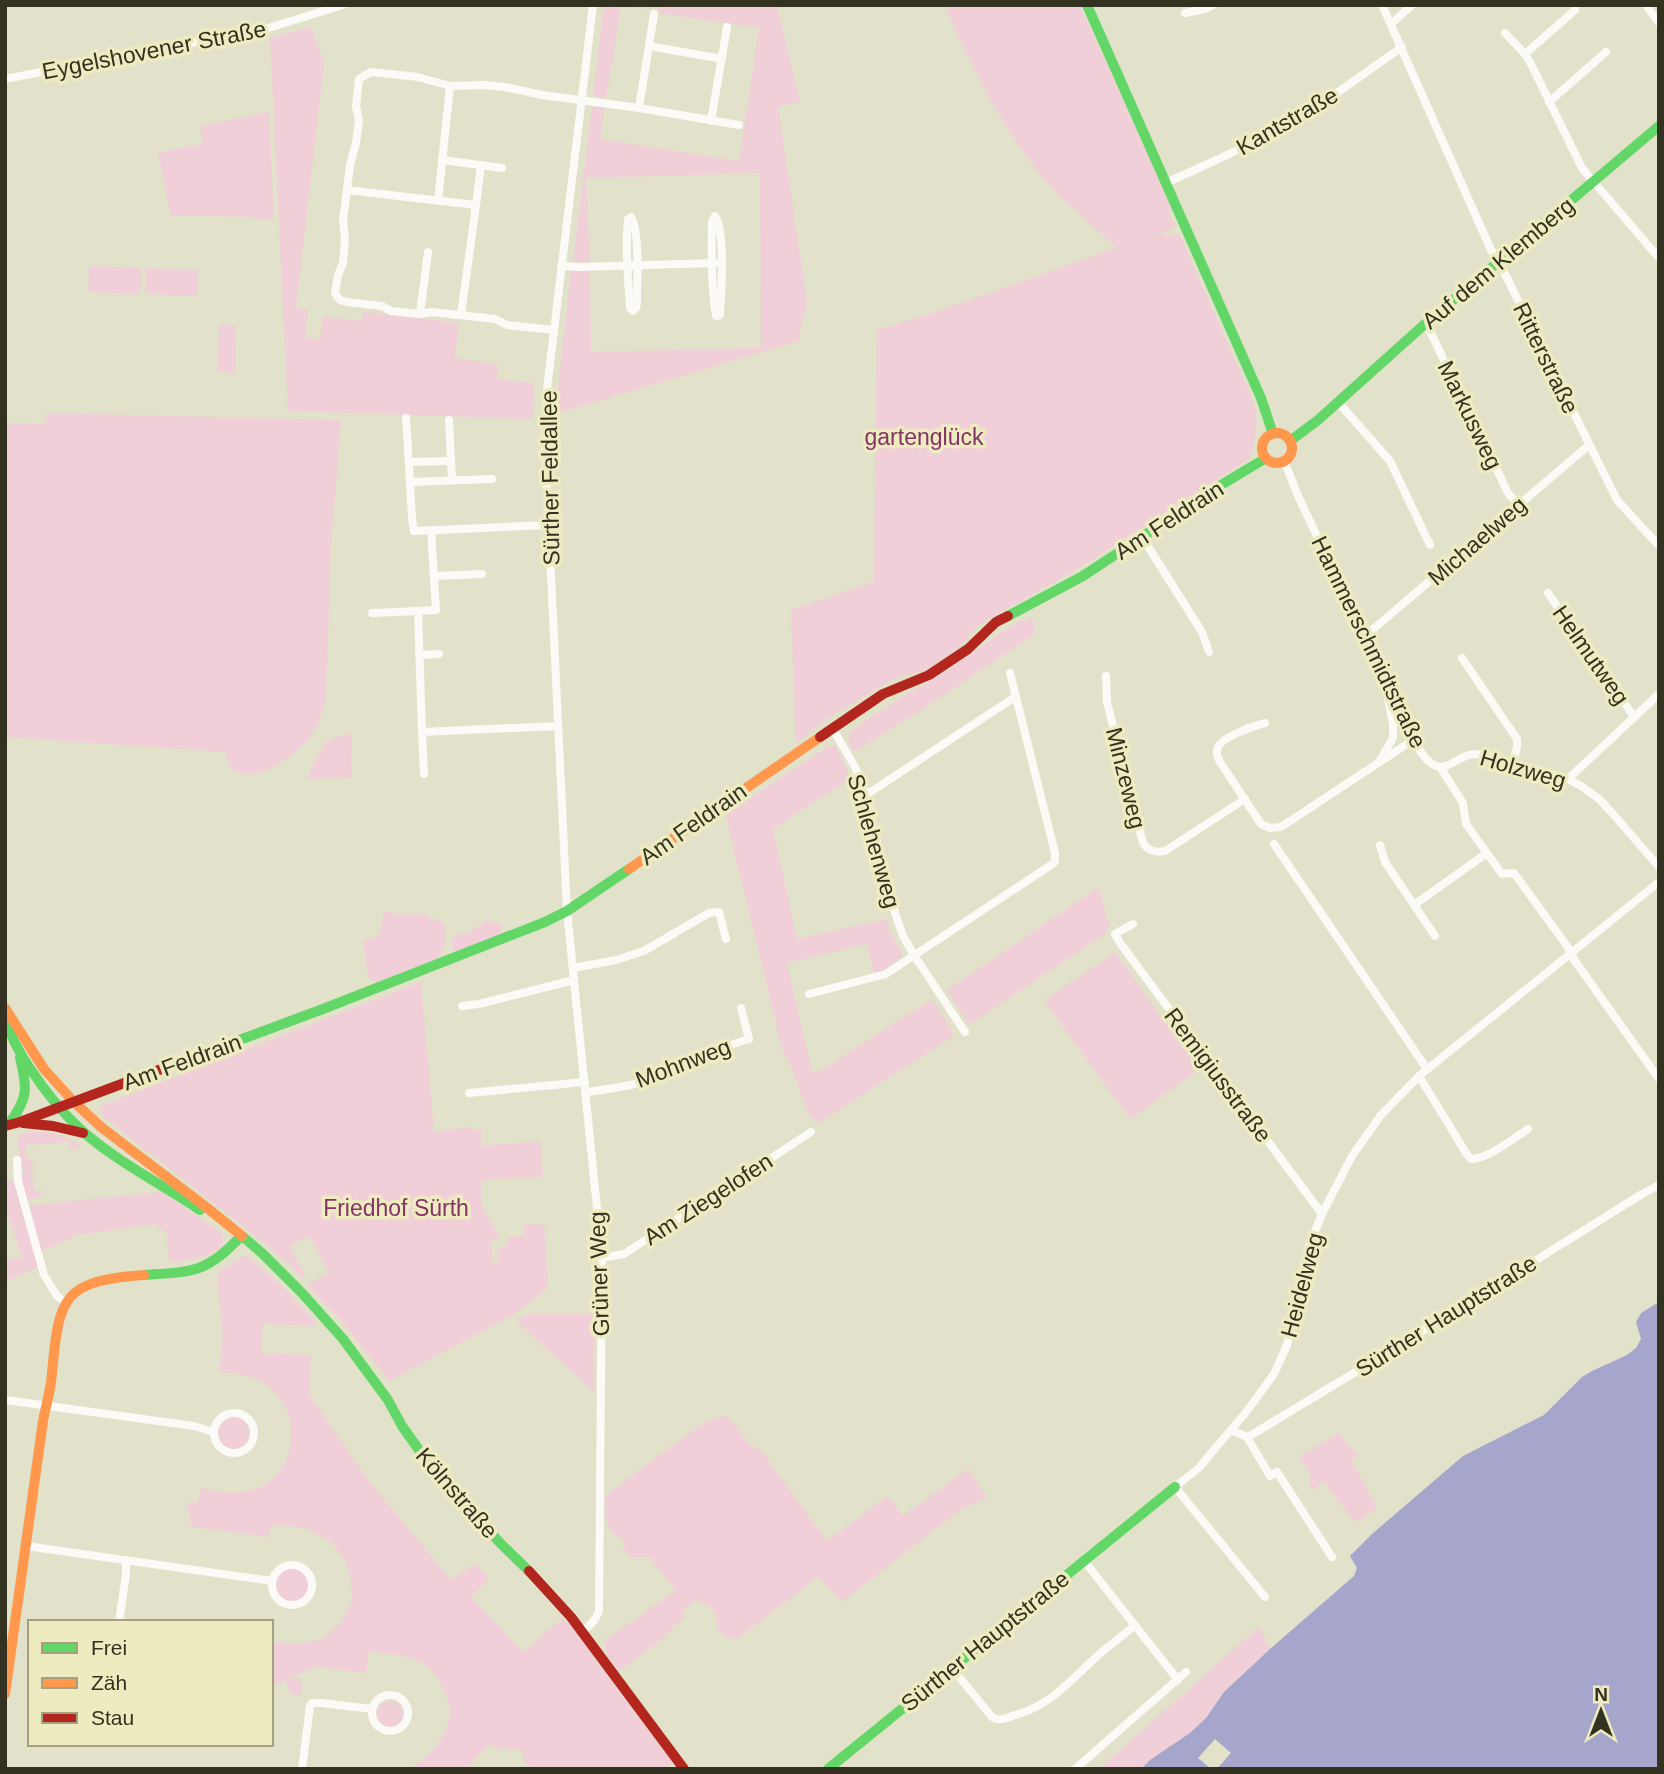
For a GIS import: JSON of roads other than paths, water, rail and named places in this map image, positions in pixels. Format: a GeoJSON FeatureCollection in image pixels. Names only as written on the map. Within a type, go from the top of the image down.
{"type":"FeatureCollection","features":[{"type":"Feature","properties":{"kind":"street","name":"Eygelshovener Straße"},"geometry":{"type":"LineString","coordinates":[[5,79],[265,29],[343,5]]}},
{"type":"Feature","properties":{"kind":"street","name":"Sürther Feldallee"},"geometry":{"type":"LineString","coordinates":[[567,911],[545,420],[593,5]]}},
{"type":"Feature","properties":{"kind":"street"},"geometry":{"type":"LineString","coordinates":[[1087,5],[1261,398],[1273,434]]}},
{"type":"Feature","properties":{"kind":"street"},"geometry":{"type":"LineString","coordinates":[[1185,13],[1213,5]]}},
{"type":"Feature","properties":{"kind":"street","name":"Ritterstraße"},"geometry":{"type":"LineString","coordinates":[[1382,5],[1491,250],[1617,500],[1659,546]]}},
{"type":"Feature","properties":{"kind":"street"},"geometry":{"type":"LineString","coordinates":[[1391,24],[1412,5]]}},
{"type":"Feature","properties":{"kind":"street"},"geometry":{"type":"LineString","coordinates":[[1646,5],[1659,23]]}},
{"type":"Feature","properties":{"kind":"street"},"geometry":{"type":"LineString","coordinates":[[1525,54],[1575,10]]}},
{"type":"Feature","properties":{"kind":"street"},"geometry":{"type":"LineString","coordinates":[[639,108],[654,14]]}},
{"type":"Feature","properties":{"kind":"street"},"geometry":{"type":"LineString","coordinates":[[711,121],[727,27]]}},
{"type":"Feature","properties":{"kind":"street"},"geometry":{"type":"LineString","coordinates":[[1505,33],[1525,54],[1582,168],[1659,258]]}},
{"type":"Feature","properties":{"kind":"street"},"geometry":{"type":"LineString","coordinates":[[649,46],[722,59]]}},
{"type":"Feature","properties":{"kind":"street","name":"Kantstraße"},"geometry":{"type":"LineString","coordinates":[[1166,183],[1246,147],[1294,121],[1402,47]]}},
{"type":"Feature","properties":{"kind":"street"},"geometry":{"type":"LineString","coordinates":[[1549,102],[1606,52]]}},
{"type":"Feature","properties":{"kind":"street"},"geometry":{"type":"LineString","coordinates":[[554,330],[507,325],[495,319],[461,315],[391,311],[382,306],[340,300],[335,293],[343,263],[343,221],[359,120],[356,107],[359,79],[371,72],[418,77],[450,86],[484,85],[739,125]]}},
{"type":"Feature","properties":{"kind":"street"},"geometry":{"type":"LineString","coordinates":[[438,201],[450,86]]}},
{"type":"Feature","properties":{"kind":"street","name":"Auf dem Klemberg"},"geometry":{"type":"LineString","coordinates":[[1290,441],[1659,126]]}},
{"type":"Feature","properties":{"kind":"street"},"geometry":{"type":"LineString","coordinates":[[442,160],[502,167]]}},
{"type":"Feature","properties":{"kind":"street"},"geometry":{"type":"LineString","coordinates":[[461,315],[481,165]]}},
{"type":"Feature","properties":{"kind":"street"},"geometry":{"type":"LineString","coordinates":[[347,190],[476,205]]}},
{"type":"Feature","properties":{"kind":"street"},"geometry":{"type":"LineString","coordinates":[[715,216],[719,225],[722,263],[720,315],[716,316],[711,263],[712,222],[715,216]]}},
{"type":"Feature","properties":{"kind":"street"},"geometry":{"type":"LineString","coordinates":[[631,217],[635,226],[637,265],[637,302],[633,310],[630,308],[627,266],[627,226],[631,217]]}},
{"type":"Feature","properties":{"kind":"street"},"geometry":{"type":"LineString","coordinates":[[420,314],[428,252]]}},
{"type":"Feature","properties":{"kind":"street"},"geometry":{"type":"LineString","coordinates":[[561,266],[722,263]]}},
{"type":"Feature","properties":{"kind":"street","name":"Markusweg"},"geometry":{"type":"LineString","coordinates":[[1426,323],[1508,493],[1518,505]]}},
{"type":"Feature","properties":{"kind":"street"},"geometry":{"type":"LineString","coordinates":[[1338,402],[1390,461],[1430,545]]}},
{"type":"Feature","properties":{"kind":"street"},"geometry":{"type":"LineString","coordinates":[[406,418],[414,531],[548,525]]}},
{"type":"Feature","properties":{"kind":"street"},"geometry":{"type":"LineString","coordinates":[[449,419],[452,481]]}},
{"type":"Feature","properties":{"kind":"street"},"geometry":{"type":"LineString","coordinates":[[1273,434],[1283,435],[1290,441],[1291,454],[1284,461],[1274,462],[1266,458],[1263,443],[1268,437],[1273,434]]}},
{"type":"Feature","properties":{"kind":"street","name":"Michaelweg"},"geometry":{"type":"LineString","coordinates":[[1364,637],[1589,444]]}},
{"type":"Feature","properties":{"kind":"street","name":"Am Feldrain"},"geometry":{"type":"LineString","coordinates":[[7,1126],[336,1004],[567,911],[883,694],[929,675],[968,649],[996,622],[1083,576],[1266,458]]}},
{"type":"Feature","properties":{"kind":"street"},"geometry":{"type":"LineString","coordinates":[[409,462],[451,461]]}},
{"type":"Feature","properties":{"kind":"street","name":"Hammerschmidtstraße"},"geometry":{"type":"LineString","coordinates":[[1284,461],[1413,740],[1429,762],[1440,767],[1463,803],[1466,824],[1502,874],[1514,873],[1659,1079]]}},
{"type":"Feature","properties":{"kind":"street"},"geometry":{"type":"LineString","coordinates":[[410,482],[492,479]]}},
{"type":"Feature","properties":{"kind":"street"},"geometry":{"type":"LineString","coordinates":[[372,613],[436,610],[431,530]]}},
{"type":"Feature","properties":{"kind":"street"},"geometry":{"type":"LineString","coordinates":[[1142,537],[1202,632],[1209,652]]}},
{"type":"Feature","properties":{"kind":"street"},"geometry":{"type":"LineString","coordinates":[[434,576],[482,574]]}},
{"type":"Feature","properties":{"kind":"street","name":"Helmutweg"},"geometry":{"type":"LineString","coordinates":[[1548,593],[1634,718]]}},
{"type":"Feature","properties":{"kind":"street"},"geometry":{"type":"LineString","coordinates":[[418,611],[424,774]]}},
{"type":"Feature","properties":{"kind":"street"},"geometry":{"type":"LineString","coordinates":[[419,655],[439,654]]}},
{"type":"Feature","properties":{"kind":"street"},"geometry":{"type":"LineString","coordinates":[[1462,658],[1517,739],[1513,763]]}},
{"type":"Feature","properties":{"kind":"street"},"geometry":{"type":"LineString","coordinates":[[809,994],[886,974],[1050,867],[1055,861],[1010,673]]}},
{"type":"Feature","properties":{"kind":"street","name":"Minzeweg"},"geometry":{"type":"LineString","coordinates":[[1107,676],[1107,702],[1142,840],[1147,848],[1155,852],[1165,851],[1245,799]]}},
{"type":"Feature","properties":{"kind":"street"},"geometry":{"type":"LineString","coordinates":[[1379,762],[1394,732],[1386,684]]}},
{"type":"Feature","properties":{"kind":"street"},"geometry":{"type":"LineString","coordinates":[[1568,779],[1659,694]]}},
{"type":"Feature","properties":{"kind":"street"},"geometry":{"type":"LineString","coordinates":[[866,795],[1015,697]]}},
{"type":"Feature","properties":{"kind":"street"},"geometry":{"type":"LineString","coordinates":[[1265,723],[1240,732],[1219,744],[1216,750],[1220,762],[1261,824],[1270,828],[1281,827],[1413,740]]}},
{"type":"Feature","properties":{"kind":"street"},"geometry":{"type":"LineString","coordinates":[[422,732],[558,726]]}},
{"type":"Feature","properties":{"kind":"street","name":"Schlehenweg"},"geometry":{"type":"LineString","coordinates":[[832,728],[855,767],[866,795],[895,916],[903,936],[965,1032]]}},
{"type":"Feature","properties":{"kind":"street","name":"Holzweg"},"geometry":{"type":"LineString","coordinates":[[1440,767],[1473,753],[1568,779],[1599,799],[1659,867]]}},
{"type":"Feature","properties":{"kind":"street"},"geometry":{"type":"LineString","coordinates":[[1274,844],[1427,1069]]}},
{"type":"Feature","properties":{"kind":"street"},"geometry":{"type":"LineString","coordinates":[[1380,845],[1385,862],[1435,936]]}},
{"type":"Feature","properties":{"kind":"street"},"geometry":{"type":"LineString","coordinates":[[1414,905],[1487,853]]}},
{"type":"Feature","properties":{"kind":"street","name":"Heidelweg"},"geometry":{"type":"LineString","coordinates":[[1175,1487],[1200,1467],[1266,1387],[1280,1364],[1287,1345],[1309,1246],[1340,1176],[1381,1115],[1427,1069],[1659,882]]}},
{"type":"Feature","properties":{"kind":"street","name":"Grüner Weg"},"geometry":{"type":"LineString","coordinates":[[567,911],[602,1258],[599,1611],[591,1625],[582,1631]]}},
{"type":"Feature","properties":{"kind":"street"},"geometry":{"type":"LineString","coordinates":[[573,968],[616,960],[644,951],[709,913],[719,912],[726,939]]}},
{"type":"Feature","properties":{"kind":"street","name":"Remigiusstraße"},"geometry":{"type":"LineString","coordinates":[[1133,924],[1115,934],[1322,1214]]}},
{"type":"Feature","properties":{"kind":"street"},"geometry":{"type":"LineString","coordinates":[[462,1006],[574,980]]}},
{"type":"Feature","properties":{"kind":"street","name":"Kölnstraße"},"geometry":{"type":"LineString","coordinates":[[5,1008],[44,1069],[74,1102],[263,1254],[335,1329],[388,1400],[402,1426],[429,1464],[501,1544],[542,1584],[582,1631],[684,1769]]}},
{"type":"Feature","properties":{"kind":"street","name":"Mohnweg"},"geometry":{"type":"LineString","coordinates":[[586,1092],[656,1078],[749,1039],[741,1008]]}},
{"type":"Feature","properties":{"kind":"street"},"geometry":{"type":"LineString","coordinates":[[5,1017],[19,1052],[26,1082],[23,1106],[7,1126]]}},
{"type":"Feature","properties":{"kind":"street","name":"Kölnstraße"},"geometry":{"type":"LineString","coordinates":[[19,1052],[59,1108],[86,1134],[224,1223]]}},
{"type":"Feature","properties":{"kind":"street"},"geometry":{"type":"LineString","coordinates":[[1419,1076],[1471,1159],[1485,1156],[1528,1129]]}},
{"type":"Feature","properties":{"kind":"street"},"geometry":{"type":"LineString","coordinates":[[470,1093],[585,1082]]}},
{"type":"Feature","properties":{"kind":"street"},"geometry":{"type":"LineString","coordinates":[[20,1122],[86,1134]]}},
{"type":"Feature","properties":{"kind":"street","name":"Am Ziegelofen"},"geometry":{"type":"LineString","coordinates":[[602,1258],[624,1254],[811,1132]]}},
{"type":"Feature","properties":{"kind":"street"},"geometry":{"type":"LineString","coordinates":[[17,1160],[18,1168],[13,1174],[44,1275],[57,1296],[65,1302]]}},
{"type":"Feature","properties":{"kind":"street","name":"Sürther Hauptstraße"},"geometry":{"type":"LineString","coordinates":[[1247,1437],[1659,1185]]}},
{"type":"Feature","properties":{"kind":"street"},"geometry":{"type":"LineString","coordinates":[[5,1694],[43,1421],[58,1324],[65,1302],[79,1289],[95,1282],[176,1273],[203,1267],[224,1255],[241,1236]]}},
{"type":"Feature","properties":{"kind":"street"},"geometry":{"type":"LineString","coordinates":[[5,1400],[194,1426],[214,1432]]}},
{"type":"Feature","properties":{"kind":"street"},"geometry":{"type":"LineString","coordinates":[[235,1413],[249,1420],[254,1435],[247,1448],[233,1453],[219,1446],[214,1432],[220,1418],[235,1413]]}},
{"type":"Feature","properties":{"kind":"street"},"geometry":{"type":"LineString","coordinates":[[1231,1430],[1247,1437],[1270,1476],[1278,1472],[1332,1557]]}},
{"type":"Feature","properties":{"kind":"street"},"geometry":{"type":"LineString","coordinates":[[1175,1487],[1265,1597]]}},
{"type":"Feature","properties":{"kind":"street","name":"Sürther Hauptstraße"},"geometry":{"type":"LineString","coordinates":[[828,1769],[1175,1487]]}},
{"type":"Feature","properties":{"kind":"street"},"geometry":{"type":"LineString","coordinates":[[26,1546],[272,1581]]}},
{"type":"Feature","properties":{"kind":"street"},"geometry":{"type":"LineString","coordinates":[[119,1620],[126,1560]]}},
{"type":"Feature","properties":{"kind":"street"},"geometry":{"type":"LineString","coordinates":[[1085,1562],[1178,1680]]}},
{"type":"Feature","properties":{"kind":"street"},"geometry":{"type":"LineString","coordinates":[[296,1564],[310,1574],[312,1590],[302,1603],[286,1604],[274,1593],[272,1581],[280,1568],[296,1564]]}},
{"type":"Feature","properties":{"kind":"street"},"geometry":{"type":"LineString","coordinates":[[951,1667],[992,1717],[1000,1720],[1023,1714],[1048,1702],[1092,1660],[1134,1626]]}},
{"type":"Feature","properties":{"kind":"street"},"geometry":{"type":"LineString","coordinates":[[1074,1769],[1186,1672]]}},
{"type":"Feature","properties":{"kind":"street"},"geometry":{"type":"LineString","coordinates":[[392,1695],[406,1704],[407,1720],[400,1729],[384,1731],[372,1720],[372,1709],[382,1697],[392,1695]]}},
{"type":"Feature","properties":{"kind":"street"},"geometry":{"type":"LineString","coordinates":[[302,1769],[310,1706],[313,1703],[372,1709]]}},
{"type":"Feature","properties":{"kind":"water"},"geometry":{"type":"Polygon","coordinates":[[[1659,1302],[1659,1769],[1141,1769],[1190,1733],[1206,1718],[1224,1692],[1354,1576],[1357,1568],[1350,1556],[1372,1534],[1463,1456],[1544,1415],[1582,1377],[1636,1348],[1641,1339],[1636,1322],[1641,1313],[1659,1302]]]}},
{"type":"Feature","properties":{"kind":"park label","name":"gartenglück"},"geometry":{"type":"Point","coordinates":[924,437]}},
{"type":"Feature","properties":{"kind":"park label","name":"Friedhof Sürth"},"geometry":{"type":"Point","coordinates":[396,1208]}}]}
